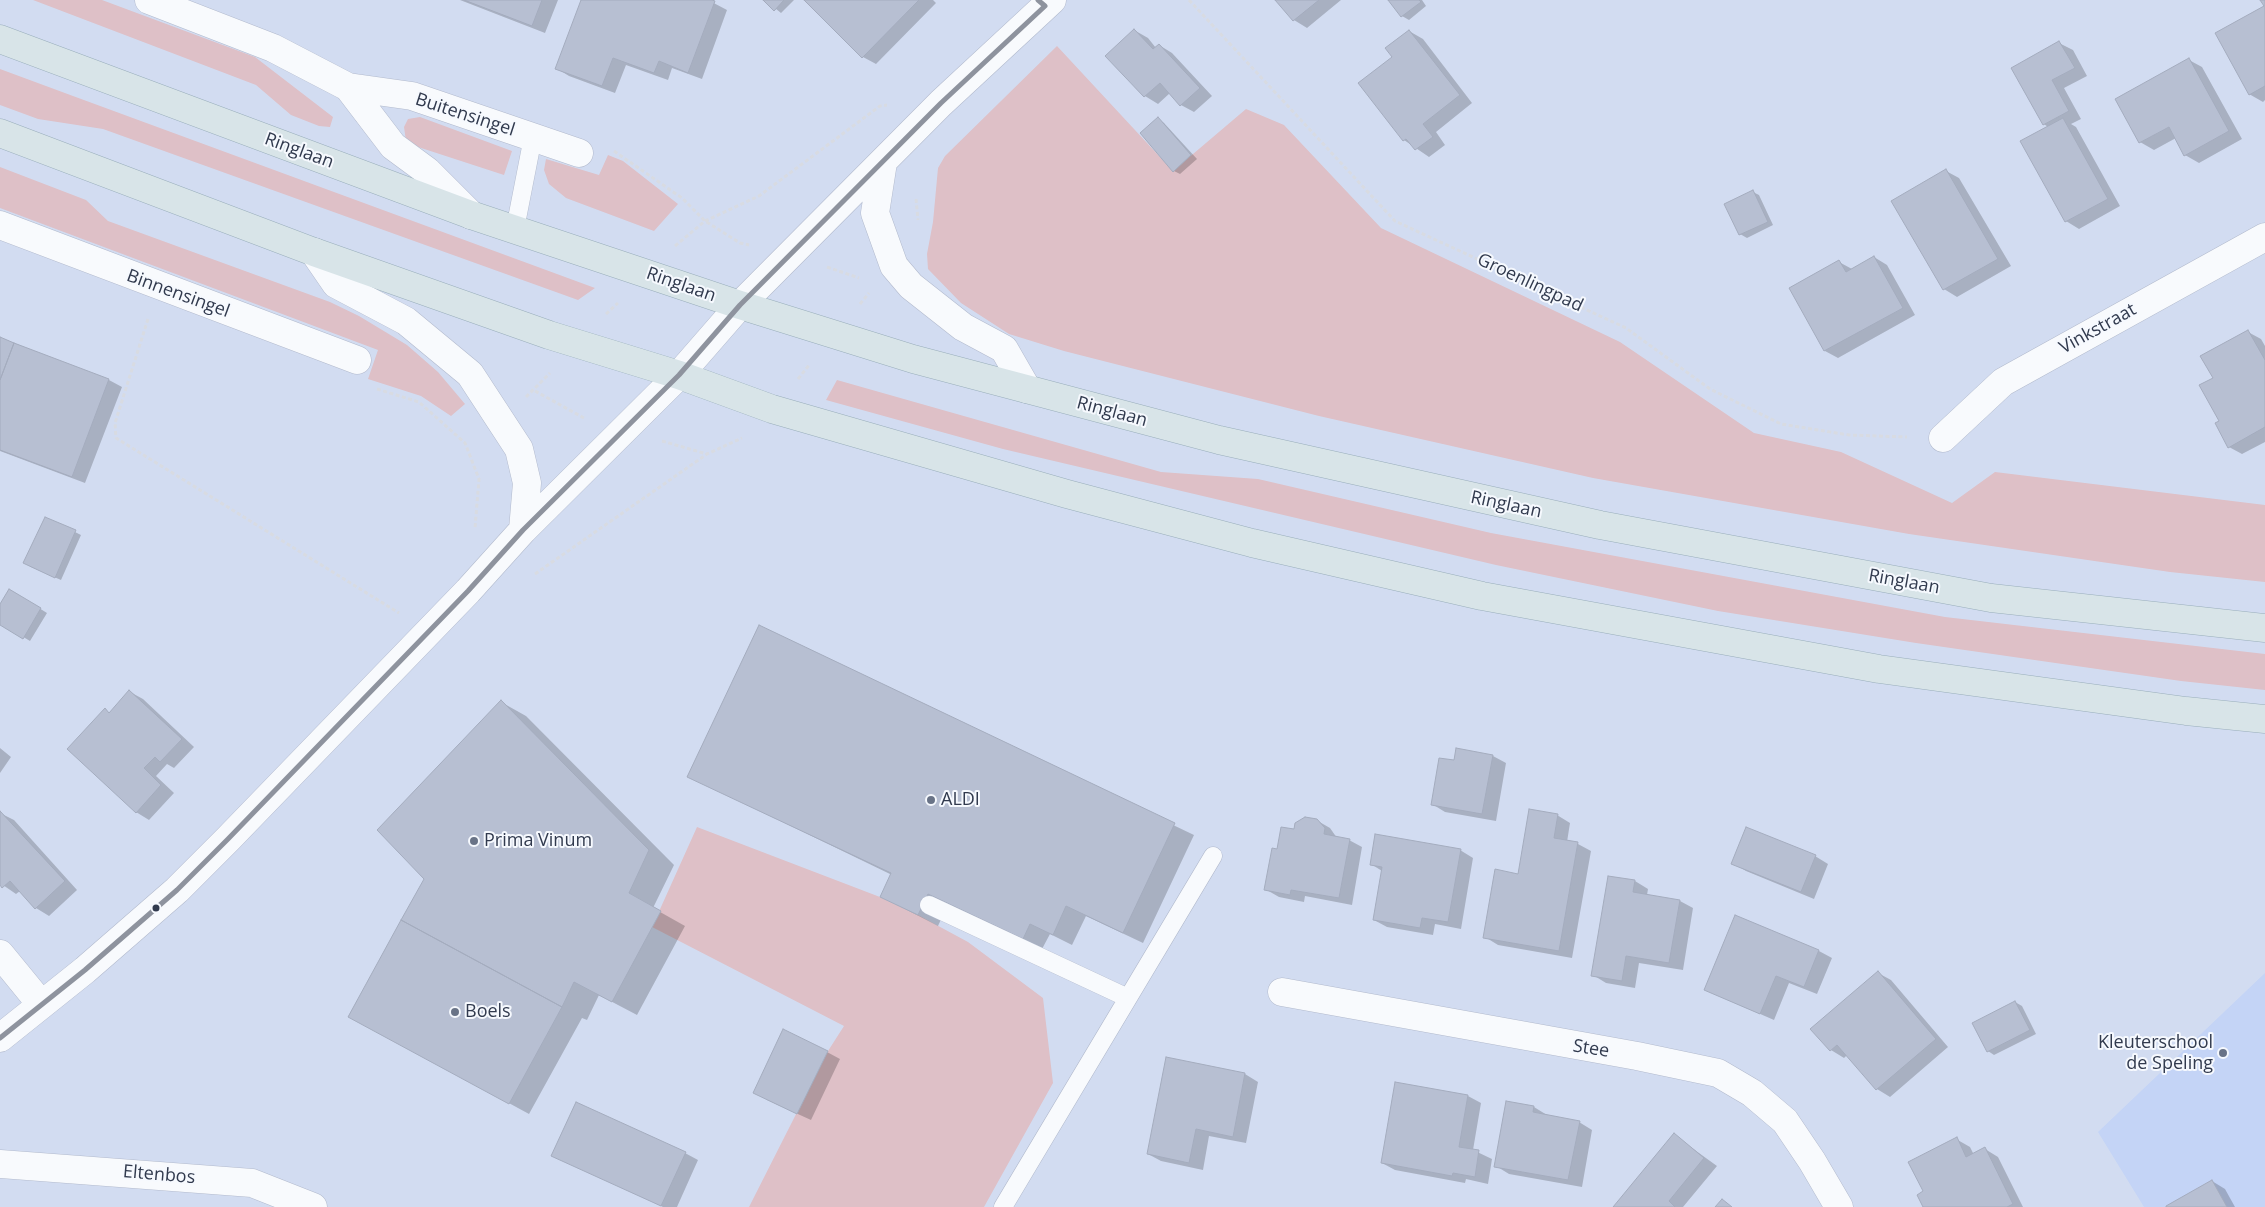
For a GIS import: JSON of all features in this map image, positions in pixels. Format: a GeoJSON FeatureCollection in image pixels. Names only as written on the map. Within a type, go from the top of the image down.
{"type":"FeatureCollection","features":[{"type":"Feature","properties":{"kind":"highway","name":"Ringlaan"},"geometry":{"type":"LineString","coordinates":[[0,38],[471,215],[740,305],[913,359],[1219,440],[1360,473],[1600,525],[1755,556],[1991,598],[2265,628]]}},
{"type":"Feature","properties":{"kind":"highway"},"geometry":{"type":"LineString","coordinates":[[0,133],[314,252],[549,335],[679,375],[772,409],[1067,494],[1252,543],[1482,596],[1878,669],[2186,711],[2265,719]]}},
{"type":"Feature","properties":{"kind":"street","name":"Buitensingel"},"geometry":{"type":"LineString","coordinates":[[149,0],[273,48],[348,87],[412,96],[579,153]]}},
{"type":"Feature","properties":{"kind":"street"},"geometry":{"type":"LineString","coordinates":[[0,1038],[86,970],[183,883],[429,631],[523,530],[679,375],[740,305],[941,103],[1045,2]]}},
{"type":"Feature","properties":{"kind":"street","name":"Buitensingel"},"geometry":{"type":"LineString","coordinates":[[348,87],[393,146],[427,171],[471,215]]}},
{"type":"Feature","properties":{"kind":"street"},"geometry":{"type":"LineString","coordinates":[[0,148],[35,146]]}},
{"type":"Feature","properties":{"kind":"street"},"geometry":{"type":"LineString","coordinates":[[883,162],[875,213],[894,266],[911,286],[962,327],[1004,349],[1027,389]]}},
{"type":"Feature","properties":{"kind":"street","name":"Binnensingel"},"geometry":{"type":"LineString","coordinates":[[0,226],[357,360]]}},
{"type":"Feature","properties":{"kind":"street","name":"Vinkstraat"},"geometry":{"type":"LineString","coordinates":[[1943,438],[2003,382],[2265,237]]}},
{"type":"Feature","properties":{"kind":"street"},"geometry":{"type":"LineString","coordinates":[[314,252],[336,284],[406,321],[470,374],[519,449],[527,483],[523,530]]}},
{"type":"Feature","properties":{"kind":"street"},"geometry":{"type":"LineString","coordinates":[[0,954],[41,1004]]}},
{"type":"Feature","properties":{"kind":"street","name":"Stee"},"geometry":{"type":"LineString","coordinates":[[1282,992],[1549,1042],[1637,1056],[1718,1074],[1752,1094],[1784,1121],[1812,1161],[1838,1207]]}},
{"type":"Feature","properties":{"kind":"street","name":"Eltenbos"},"geometry":{"type":"LineString","coordinates":[[0,1164],[252,1183],[313,1207]]}},
{"type":"Feature","properties":{"kind":"lane"},"geometry":{"type":"LineString","coordinates":[[515,229],[533,137]]}},
{"type":"Feature","properties":{"kind":"lane"},"geometry":{"type":"LineString","coordinates":[[1003,1207],[1213,856]]}},
{"type":"Feature","properties":{"kind":"lane"},"geometry":{"type":"LineString","coordinates":[[929,905],[1128,998]]}},
{"type":"Feature","properties":{"kind":"path","name":"Groenlingpad"},"geometry":{"type":"LineString","coordinates":[[1188,0],[1395,221],[1626,328],[1710,389],[1781,424],[1849,435],[1943,438]]}},
{"type":"Feature","properties":{"kind":"path"},"geometry":{"type":"LineString","coordinates":[[535,391],[576,342],[649,274],[681,239],[705,221],[759,196],[880,106],[941,103]]}},
{"type":"Feature","properties":{"kind":"path"},"geometry":{"type":"LineString","coordinates":[[579,153],[613,150],[682,198],[705,221],[740,243],[790,256],[868,281]]}},
{"type":"Feature","properties":{"kind":"path"},"geometry":{"type":"LineString","coordinates":[[159,286],[115,423],[116,438],[429,631]]}},
{"type":"Feature","properties":{"kind":"path"},"geometry":{"type":"LineString","coordinates":[[357,360],[365,385],[420,402],[465,443],[479,479],[476,525],[471,533]]}},
{"type":"Feature","properties":{"kind":"shaded area"},"geometry":{"type":"Polygon","coordinates":[[[33,0],[102,0],[255,57],[333,117],[330,127],[319,126],[291,115],[256,85],[33,0]]]}},
{"type":"Feature","properties":{"kind":"shaded area"},"geometry":{"type":"Polygon","coordinates":[[[1057,46],[1173,171],[1246,109],[1284,125],[1381,228],[1620,342],[1754,433],[1841,452],[1952,503],[1995,472],[2265,505],[2265,582],[2170,572],[1909,534],[1593,478],[1319,416],[1064,351],[1009,334],[961,303],[928,269],[927,254],[933,222],[938,168],[945,156],[1057,46]]]}},
{"type":"Feature","properties":{"kind":"shaded area"},"geometry":{"type":"Polygon","coordinates":[[[0,69],[595,288],[578,300],[103,129],[38,119],[0,105],[0,69]]]}},
{"type":"Feature","properties":{"kind":"shaded area"},"geometry":{"type":"Polygon","coordinates":[[[420,117],[512,151],[504,175],[415,146],[406,141],[404,127],[408,119],[420,117]]]}},
{"type":"Feature","properties":{"kind":"shaded area"},"geometry":{"type":"Polygon","coordinates":[[[608,155],[623,161],[678,204],[654,231],[566,198],[549,184],[544,170],[546,159],[599,175],[608,155]]]}},
{"type":"Feature","properties":{"kind":"shaded area"},"geometry":{"type":"Polygon","coordinates":[[[0,167],[86,200],[108,221],[330,302],[359,316],[407,345],[438,372],[465,404],[451,416],[421,396],[368,379],[378,350],[0,208],[0,167]]]}},
{"type":"Feature","properties":{"kind":"shaded area"},"geometry":{"type":"Polygon","coordinates":[[[837,380],[1161,472],[1258,479],[1491,533],[1945,617],[2265,654],[2265,690],[2181,681],[1916,643],[1718,611],[1496,565],[1003,449],[826,400],[837,380]]]}},
{"type":"Feature","properties":{"kind":"shaded area"},"geometry":{"type":"Polygon","coordinates":[[[697,827],[880,897],[918,915],[968,942],[1043,998],[1053,1083],[984,1207],[749,1207],[828,1051],[844,1026],[652,927],[697,827]]]}},
{"type":"Feature","properties":{"kind":"shaded area","name":"Kleuterschool de Speling"},"geometry":{"type":"Polygon","coordinates":[[[2265,973],[2265,1207],[2144,1207],[2098,1132],[2265,973]]]}},
{"type":"Feature","properties":{"kind":"building"},"geometry":{"type":"Polygon","coordinates":[[[464,0],[542,0],[532,26],[464,0]]]}},
{"type":"Feature","properties":{"kind":"building"},"geometry":{"type":"Polygon","coordinates":[[[581,0],[715,1],[688,73],[659,61],[654,73],[613,58],[602,86],[555,69],[581,0]]]}},
{"type":"Feature","properties":{"kind":"building"},"geometry":{"type":"Polygon","coordinates":[[[763,0],[784,0],[774,11],[763,0]]]}},
{"type":"Feature","properties":{"kind":"building"},"geometry":{"type":"Polygon","coordinates":[[[804,0],[919,0],[862,58],[804,0]]]}},
{"type":"Feature","properties":{"kind":"building"},"geometry":{"type":"Polygon","coordinates":[[[1275,0],[1319,0],[1293,21],[1275,0]]]}},
{"type":"Feature","properties":{"kind":"building"},"geometry":{"type":"Polygon","coordinates":[[[1388,0],[1419,0],[1421,2],[1401,17],[1388,0]]]}},
{"type":"Feature","properties":{"kind":"building"},"geometry":{"type":"Polygon","coordinates":[[[2260,0],[2265,0],[2265,86],[2249,95],[2215,33],[2264,6],[2260,0]]]}},
{"type":"Feature","properties":{"kind":"building"},"geometry":{"type":"Polygon","coordinates":[[[1134,29],[1153,49],[1159,44],[1200,88],[1180,106],[1160,83],[1144,97],[1105,56],[1134,29]]]}},
{"type":"Feature","properties":{"kind":"building"},"geometry":{"type":"Polygon","coordinates":[[[1409,30],[1460,95],[1423,124],[1433,137],[1415,150],[1406,139],[1403,141],[1358,83],[1392,57],[1385,48],[1409,30]]]}},
{"type":"Feature","properties":{"kind":"building"},"geometry":{"type":"Polygon","coordinates":[[[2059,41],[2075,68],[2052,80],[2069,111],[2043,125],[2011,68],[2059,41]]]}},
{"type":"Feature","properties":{"kind":"building"},"geometry":{"type":"Polygon","coordinates":[[[2189,58],[2229,131],[2184,156],[2169,127],[2139,143],[2115,99],[2189,58]]]}},
{"type":"Feature","properties":{"kind":"building"},"geometry":{"type":"Polygon","coordinates":[[[1158,117],[1191,155],[1173,172],[1140,133],[1158,117]]]}},
{"type":"Feature","properties":{"kind":"building"},"geometry":{"type":"Polygon","coordinates":[[[2063,118],[2108,199],[2065,222],[2020,141],[2063,118]]]}},
{"type":"Feature","properties":{"kind":"building"},"geometry":{"type":"Polygon","coordinates":[[[1946,169],[1998,259],[1943,290],[1891,201],[1946,169]]]}},
{"type":"Feature","properties":{"kind":"building"},"geometry":{"type":"Polygon","coordinates":[[[1753,190],[1768,222],[1739,235],[1724,204],[1753,190]]]}},
{"type":"Feature","properties":{"kind":"building"},"geometry":{"type":"Polygon","coordinates":[[[1874,256],[1903,308],[1824,351],[1789,288],[1839,260],[1846,272],[1874,256]]]}},
{"type":"Feature","properties":{"kind":"building"},"geometry":{"type":"Polygon","coordinates":[[[2248,330],[2265,360],[2265,427],[2228,448],[2215,423],[2219,421],[2199,385],[2213,378],[2200,356],[2248,330]]]}},
{"type":"Feature","properties":{"kind":"building"},"geometry":{"type":"Polygon","coordinates":[[[0,337],[14,343],[0,380],[0,337]]]}},
{"type":"Feature","properties":{"kind":"building"},"geometry":{"type":"Polygon","coordinates":[[[14,343],[109,379],[72,477],[0,450],[0,380],[14,343]]]}},
{"type":"Feature","properties":{"kind":"building"},"geometry":{"type":"Polygon","coordinates":[[[45,517],[76,530],[55,578],[23,563],[45,517]]]}},
{"type":"Feature","properties":{"kind":"building"},"geometry":{"type":"Polygon","coordinates":[[[9,589],[41,608],[23,639],[0,625],[0,604],[9,589]]]}},
{"type":"Feature","properties":{"kind":"building","name":"ALDI"},"geometry":{"type":"Polygon","coordinates":[[[759,625],[1175,823],[1123,933],[1066,906],[1053,935],[1030,924],[1023,939],[928,894],[918,915],[880,897],[891,873],[687,777],[759,625]]]}},
{"type":"Feature","properties":{"kind":"building"},"geometry":{"type":"Polygon","coordinates":[[[129,690],[182,739],[160,762],[155,757],[144,768],[161,785],[136,813],[67,749],[105,708],[109,713],[129,690]]]}},
{"type":"Feature","properties":{"kind":"building"},"geometry":{"type":"Polygon","coordinates":[[[501,700],[649,850],[629,893],[661,911],[612,1002],[574,982],[562,1007],[401,920],[424,879],[377,830],[501,700]]]}},
{"type":"Feature","properties":{"kind":"building"},"geometry":{"type":"Polygon","coordinates":[[[1456,748],[1493,755],[1482,814],[1431,805],[1439,758],[1454,760],[1456,748]]]}},
{"type":"Feature","properties":{"kind":"building"},"geometry":{"type":"Polygon","coordinates":[[[1529,809],[1558,814],[1554,838],[1578,842],[1559,951],[1483,938],[1495,869],[1518,874],[1529,809]]]}},
{"type":"Feature","properties":{"kind":"building"},"geometry":{"type":"Polygon","coordinates":[[[0,811],[65,881],[35,909],[10,881],[2,888],[0,885],[0,811]]]}},
{"type":"Feature","properties":{"kind":"building"},"geometry":{"type":"Polygon","coordinates":[[[1305,817],[1317,819],[1325,828],[1324,834],[1350,839],[1339,898],[1291,890],[1290,895],[1264,890],[1272,848],[1277,849],[1281,827],[1294,829],[1295,823],[1305,817]]]}},
{"type":"Feature","properties":{"kind":"building"},"geometry":{"type":"Polygon","coordinates":[[[1746,827],[1816,855],[1801,892],[1731,864],[1746,827]]]}},
{"type":"Feature","properties":{"kind":"building"},"geometry":{"type":"Polygon","coordinates":[[[1375,834],[1461,849],[1448,922],[1422,918],[1420,928],[1373,920],[1382,867],[1370,865],[1375,834]]]}},
{"type":"Feature","properties":{"kind":"building"},"geometry":{"type":"Polygon","coordinates":[[[1608,876],[1635,880],[1633,892],[1680,900],[1669,963],[1626,956],[1622,981],[1591,976],[1608,876]]]}},
{"type":"Feature","properties":{"kind":"building"},"geometry":{"type":"Polygon","coordinates":[[[1735,915],[1819,950],[1804,987],[1776,976],[1760,1014],[1704,990],[1735,915]]]}},
{"type":"Feature","properties":{"kind":"building","name":"Boels"},"geometry":{"type":"Polygon","coordinates":[[[401,920],[562,1007],[509,1104],[348,1017],[401,920]]]}},
{"type":"Feature","properties":{"kind":"building"},"geometry":{"type":"Polygon","coordinates":[[[1878,971],[1936,1039],[1876,1090],[1837,1045],[1830,1051],[1810,1029],[1878,971]]]}},
{"type":"Feature","properties":{"kind":"building"},"geometry":{"type":"Polygon","coordinates":[[[2015,1001],[2030,1030],[1987,1052],[1972,1023],[2015,1001]]]}},
{"type":"Feature","properties":{"kind":"building"},"geometry":{"type":"Polygon","coordinates":[[[783,1029],[828,1051],[797,1114],[753,1093],[783,1029]]]}},
{"type":"Feature","properties":{"kind":"building"},"geometry":{"type":"Polygon","coordinates":[[[1166,1057],[1245,1073],[1233,1137],[1196,1129],[1189,1163],[1147,1154],[1166,1057]]]}},
{"type":"Feature","properties":{"kind":"building"},"geometry":{"type":"Polygon","coordinates":[[[1395,1082],[1468,1095],[1459,1147],[1479,1150],[1475,1177],[1453,1173],[1452,1176],[1381,1163],[1395,1082]]]}},
{"type":"Feature","properties":{"kind":"building"},"geometry":{"type":"Polygon","coordinates":[[[1506,1101],[1534,1106],[1533,1112],[1580,1121],[1568,1180],[1494,1167],[1506,1101]]]}},
{"type":"Feature","properties":{"kind":"building"},"geometry":{"type":"Polygon","coordinates":[[[576,1102],[686,1152],[661,1206],[551,1156],[576,1102]]]}},
{"type":"Feature","properties":{"kind":"building"},"geometry":{"type":"Polygon","coordinates":[[[1674,1133],[1704,1158],[1669,1201],[1675,1207],[1613,1207],[1674,1133]]]}},
{"type":"Feature","properties":{"kind":"building"},"geometry":{"type":"Polygon","coordinates":[[[1957,1137],[1966,1157],[1985,1147],[2013,1204],[2007,1207],[1923,1207],[1917,1195],[1923,1191],[1908,1162],[1957,1137]]]}},
{"type":"Feature","properties":{"kind":"building"},"geometry":{"type":"Polygon","coordinates":[[[2212,1180],[2227,1207],[2166,1207],[2166,1206],[2212,1180]]]}},
{"type":"Feature","properties":{"kind":"building"},"geometry":{"type":"Polygon","coordinates":[[[1722,1199],[1732,1207],[1715,1207],[1722,1199]]]}},
{"type":"Feature","properties":{"kind":"transit line"},"geometry":{"type":"LineString","coordinates":[[0,1038],[85,970],[177,890],[468,591],[523,530],[679,375],[740,305],[941,103],[1045,6],[1038,0]]}},
{"type":"Feature","properties":{"kind":"place","name":"ALDI"},"geometry":{"type":"Point","coordinates":[931,800]}},
{"type":"Feature","properties":{"kind":"place","name":"Prima Vinum"},"geometry":{"type":"Point","coordinates":[474,841]}},
{"type":"Feature","properties":{"kind":"place","name":"Boels"},"geometry":{"type":"Point","coordinates":[455,1012]}},
{"type":"Feature","properties":{"kind":"place","name":"Kleuterschool de Speling"},"geometry":{"type":"Point","coordinates":[2223,1053]}}]}
